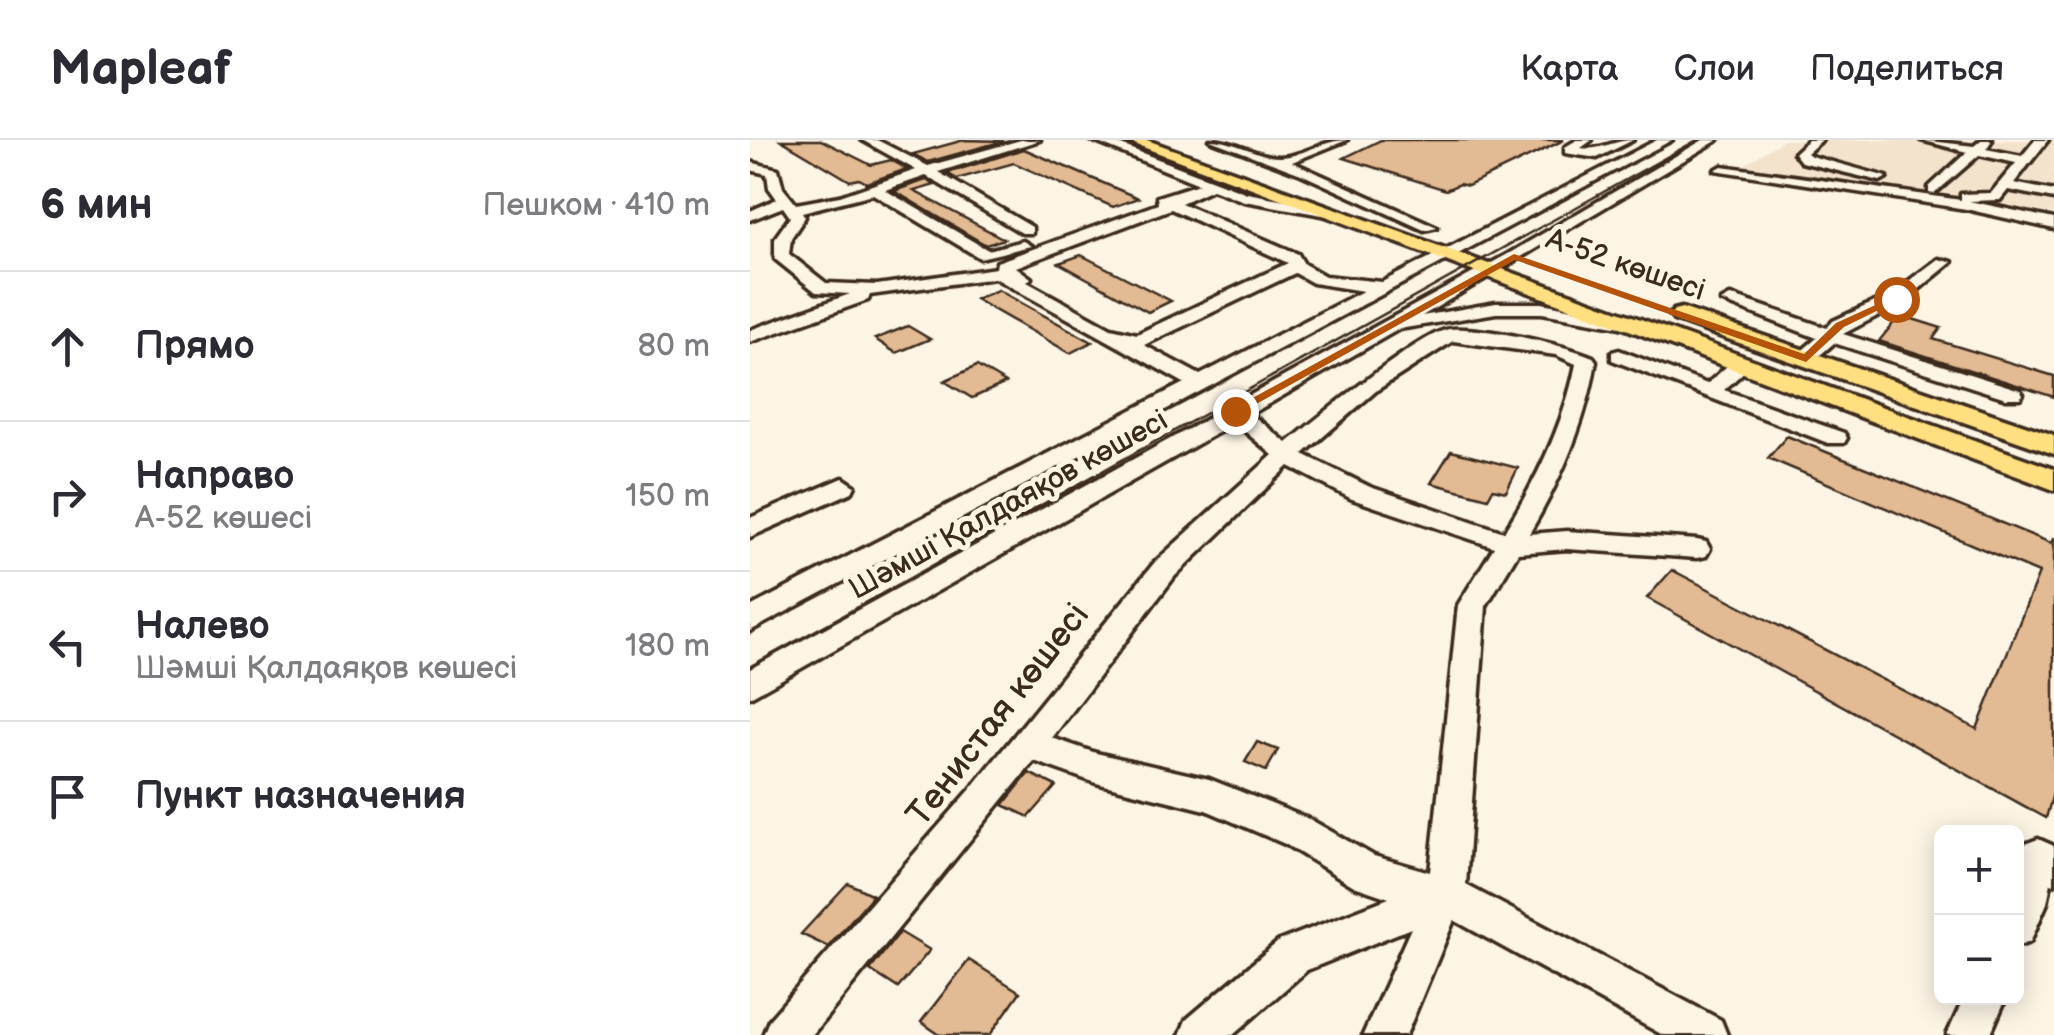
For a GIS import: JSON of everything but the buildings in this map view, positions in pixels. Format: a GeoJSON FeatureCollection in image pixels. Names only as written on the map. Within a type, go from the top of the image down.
{"type":"FeatureCollection","features":[{"type":"Feature","properties":{"kind":"main road","name":"А-52 көшесі"},"geometry":{"type":"LineString","coordinates":[[1132,140],[1486,271],[1806,358],[2054,446]]}},
{"type":"Feature","properties":{"kind":"main road","name":"А-52 көшесі"},"geometry":{"type":"LineString","coordinates":[[1178,140],[1550,270]]}},
{"type":"Feature","properties":{"kind":"main road","name":"А-52 көшесі"},"geometry":{"type":"LineString","coordinates":[[1658,319],[1742,363],[2054,480]]}},
{"type":"Feature","properties":{"kind":"street"},"geometry":{"type":"LineString","coordinates":[[868,140],[1027,230]]}},
{"type":"Feature","properties":{"kind":"street"},"geometry":{"type":"LineString","coordinates":[[750,216],[790,205],[840,203],[870,188],[1034,140]]}},
{"type":"Feature","properties":{"kind":"street"},"geometry":{"type":"LineString","coordinates":[[1097,140],[1244,197],[1328,212]]}},
{"type":"Feature","properties":{"kind":"street"},"geometry":{"type":"LineString","coordinates":[[1216,140],[1429,226]]}},
{"type":"Feature","properties":{"kind":"street"},"geometry":{"type":"LineString","coordinates":[[1292,140],[1300,146],[1315,148]]}},
{"type":"Feature","properties":{"kind":"street"},"geometry":{"type":"LineString","coordinates":[[1278,162],[1342,140]]}},
{"type":"Feature","properties":{"kind":"street"},"geometry":{"type":"LineString","coordinates":[[1586,140],[1570,150],[1598,154],[1626,140]]}},
{"type":"Feature","properties":{"kind":"street","name":"Шәмші Қалдаяқов көшесі"},"geometry":{"type":"LineString","coordinates":[[750,620],[1665,140]]}},
{"type":"Feature","properties":{"kind":"street","name":"Шәмші Қалдаяқов көшесі"},"geometry":{"type":"LineString","coordinates":[[750,684],[1436,297],[1514,257],[1712,140]]}},
{"type":"Feature","properties":{"kind":"street"},"geometry":{"type":"LineString","coordinates":[[1816,140],[1800,153],[1806,159],[1977,198],[1995,197],[2040,142]]}},
{"type":"Feature","properties":{"kind":"street"},"geometry":{"type":"LineString","coordinates":[[1927,140],[1982,145],[2025,161]]}},
{"type":"Feature","properties":{"kind":"street"},"geometry":{"type":"LineString","coordinates":[[2015,140],[2040,142]]}},
{"type":"Feature","properties":{"kind":"street"},"geometry":{"type":"LineString","coordinates":[[1934,190],[1982,145]]}},
{"type":"Feature","properties":{"kind":"street"},"geometry":{"type":"LineString","coordinates":[[1253,153],[1271,146]]}},
{"type":"Feature","properties":{"kind":"street"},"geometry":{"type":"LineString","coordinates":[[750,166],[773,172],[776,188],[798,217],[783,238],[782,256],[822,288],[877,290],[998,273],[1200,384]]}},
{"type":"Feature","properties":{"kind":"street"},"geometry":{"type":"LineString","coordinates":[[1722,170],[1966,205],[2054,224]]}},
{"type":"Feature","properties":{"kind":"street"},"geometry":{"type":"LineString","coordinates":[[2006,184],[2054,195]]}},
{"type":"Feature","properties":{"kind":"street"},"geometry":{"type":"LineString","coordinates":[[1212,185],[1003,266],[1137,341],[1295,266]]}},
{"type":"Feature","properties":{"kind":"street"},"geometry":{"type":"LineString","coordinates":[[870,188],[986,255],[1172,199],[1292,257],[1295,266],[1311,276],[1346,285],[1385,287],[1436,297]]}},
{"type":"Feature","properties":{"kind":"street"},"geometry":{"type":"LineString","coordinates":[[1806,358],[1840,325],[1896,299],[1944,262]]}},
{"type":"Feature","properties":{"kind":"street"},"geometry":{"type":"LineString","coordinates":[[750,336],[877,290]]}},
{"type":"Feature","properties":{"kind":"street"},"geometry":{"type":"LineString","coordinates":[[1730,301],[2013,394]]}},
{"type":"Feature","properties":{"kind":"street"},"geometry":{"type":"LineString","coordinates":[[1379,329],[1496,308],[1542,308],[1658,319]]}},
{"type":"Feature","properties":{"kind":"street","name":"Тенистая көшесі"},"geometry":{"type":"LineString","coordinates":[[784,1035],[959,830],[1165,569],[1287,456],[1370,386],[1450,335],[1560,350],[1586,360],[1580,394],[1544,488],[1512,544]]}},
{"type":"Feature","properties":{"kind":"street"},"geometry":{"type":"LineString","coordinates":[[1619,356],[1836,438]]}},
{"type":"Feature","properties":{"kind":"street"},"geometry":{"type":"LineString","coordinates":[[1710,392],[1742,363]]}},
{"type":"Feature","properties":{"kind":"street"},"geometry":{"type":"LineString","coordinates":[[1235,411],[1287,456],[1362,493],[1512,544],[1568,540],[1697,549]]}},
{"type":"Feature","properties":{"kind":"street"},"geometry":{"type":"LineString","coordinates":[[750,528],[842,486]]}},
{"type":"Feature","properties":{"kind":"street"},"geometry":{"type":"LineString","coordinates":[[1384,1035],[1446,895],[1472,605],[1512,544]]}},
{"type":"Feature","properties":{"kind":"street"},"geometry":{"type":"LineString","coordinates":[[1027,744],[1096,768],[1209,795],[1298,832],[1367,873],[1446,895],[1706,1035]]}},
{"type":"Feature","properties":{"kind":"street"},"geometry":{"type":"LineString","coordinates":[[2022,915],[2038,856],[2054,866]]}},
{"type":"Feature","properties":{"kind":"street"},"geometry":{"type":"LineString","coordinates":[[1202,1035],[1292,955],[1446,895]]}},
{"type":"Feature","properties":{"kind":"street"},"geometry":{"type":"LineString","coordinates":[[1968,1035],[1982,1005]]}},
{"type":"Feature","properties":{"kind":"shaded area"},"geometry":{"type":"Polygon","coordinates":[[[1783,140],[2054,140],[2054,214],[1738,169],[1783,140]]]}},
{"type":"Feature","properties":{"kind":"tram line"},"geometry":{"type":"LineString","coordinates":[[750,667],[1697,140]]}},
{"type":"Feature","properties":{"kind":"route"},"geometry":{"type":"LineString","coordinates":[[1235,411],[1514,257],[1806,358],[1840,325],[1896,299]]}}]}
